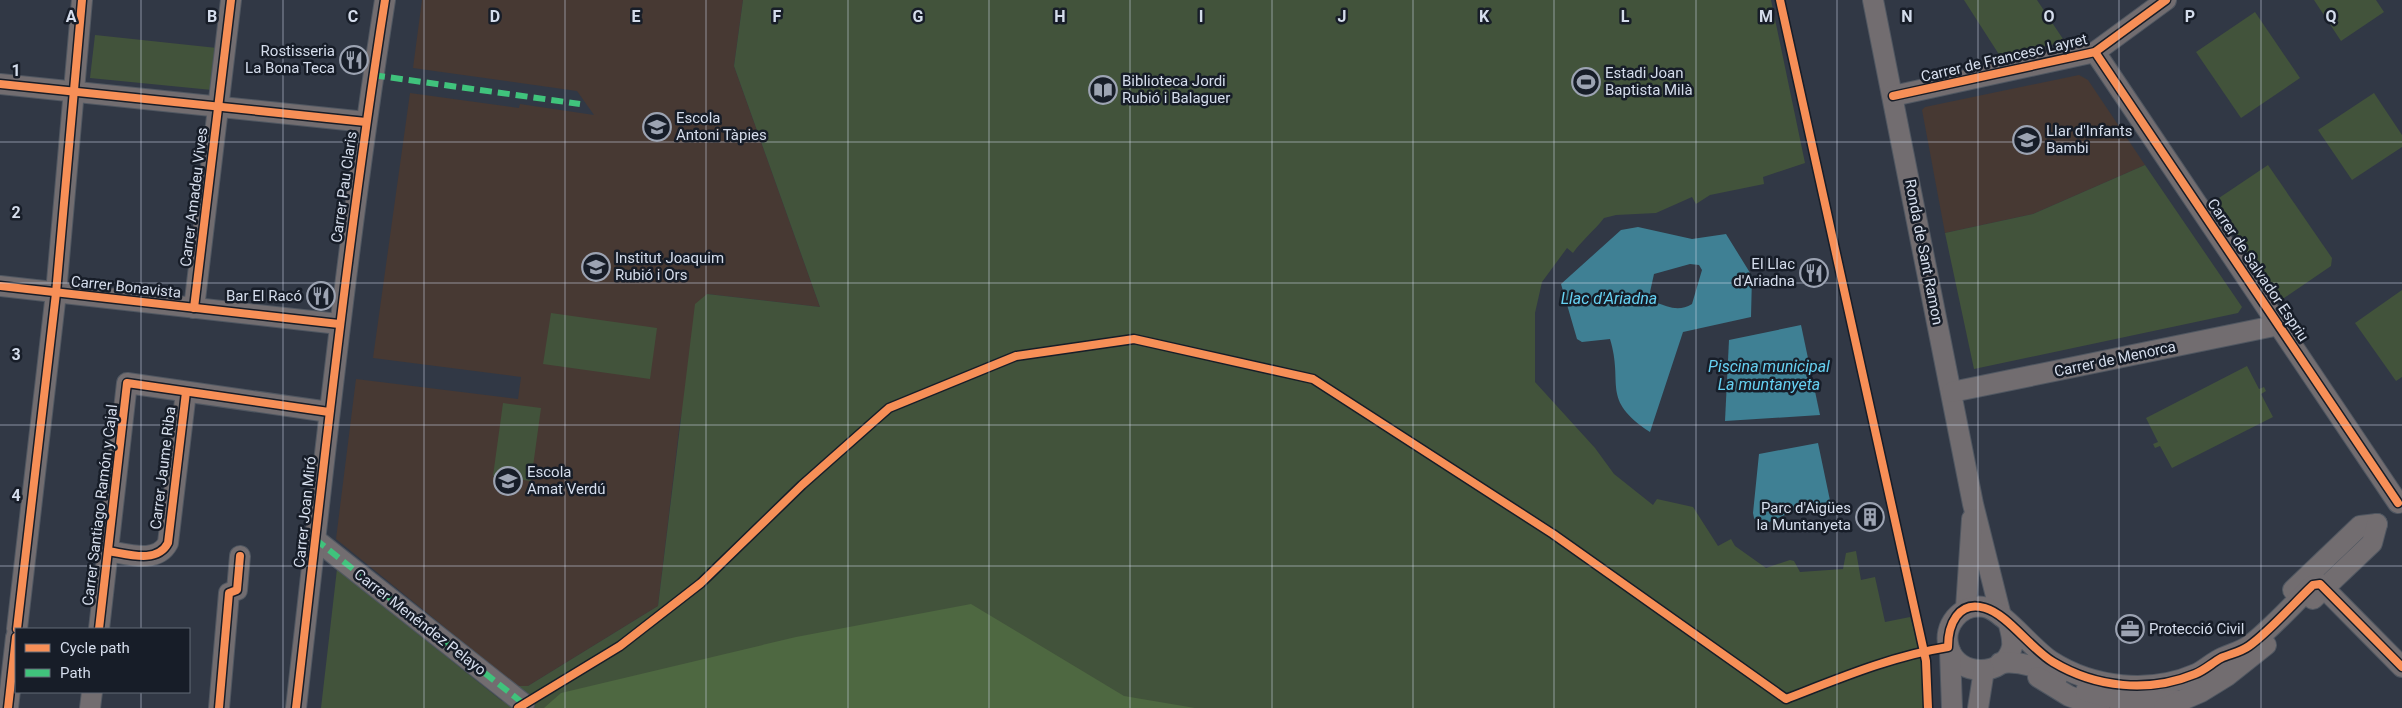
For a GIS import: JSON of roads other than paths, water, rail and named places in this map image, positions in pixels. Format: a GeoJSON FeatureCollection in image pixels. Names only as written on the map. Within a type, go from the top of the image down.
{"type":"FeatureCollection","features":[{"type":"Feature","properties":{"kind":"street"},"geometry":{"type":"LineString","coordinates":[[17,628],[56,293],[72,91],[82,0]]}},
{"type":"Feature","properties":{"kind":"street","name":"Carrer Amadeu Vives"},"geometry":{"type":"LineString","coordinates":[[194,308],[220,107],[231,0]]}},
{"type":"Feature","properties":{"kind":"street","name":"Carrer Pau Claris"},"geometry":{"type":"LineString","coordinates":[[340,321],[366,122],[385,0]]}},
{"type":"Feature","properties":{"kind":"street","name":"Ronda de Sant Ramon"},"geometry":{"type":"LineString","coordinates":[[1873,0],[1974,504],[2005,621],[2012,638],[2012,648],[1992,666],[1978,708]]}},
{"type":"Feature","properties":{"kind":"street","name":"Carrer de Francesc Layret"},"geometry":{"type":"LineString","coordinates":[[1893,96],[2095,52],[2166,0]]}},
{"type":"Feature","properties":{"kind":"street","name":"Carrer de Salvador Espriu"},"geometry":{"type":"LineString","coordinates":[[2095,52],[2400,501]]}},
{"type":"Feature","properties":{"kind":"street"},"geometry":{"type":"LineString","coordinates":[[0,84],[366,122]]}},
{"type":"Feature","properties":{"kind":"street","name":"Carrer Bonavista"},"geometry":{"type":"LineString","coordinates":[[0,286],[194,308],[340,321]]}},
{"type":"Feature","properties":{"kind":"street","name":"Carrer Joan Miró"},"geometry":{"type":"LineString","coordinates":[[296,708],[340,321]]}},
{"type":"Feature","properties":{"kind":"street","name":"Carrer de Menorca"},"geometry":{"type":"LineString","coordinates":[[1952,392],[2279,325]]}},
{"type":"Feature","properties":{"kind":"street","name":"Carrer Santiago Ramón y Cajal"},"geometry":{"type":"LineString","coordinates":[[99,628],[128,383],[186,392]]}},
{"type":"Feature","properties":{"kind":"street"},"geometry":{"type":"LineString","coordinates":[[186,392],[329,412]]}},
{"type":"Feature","properties":{"kind":"street","name":"Carrer Jaume Riba"},"geometry":{"type":"LineString","coordinates":[[108,551],[154,556],[162,551],[168,543],[186,392]]}},
{"type":"Feature","properties":{"kind":"street"},"geometry":{"type":"LineString","coordinates":[[1950,651],[1960,664],[1970,669],[2021,663],[2035,666],[2066,683],[2097,695],[2119,700],[2169,705],[2201,692],[2251,659],[2322,586],[2372,543],[2377,524],[2400,501]]}},
{"type":"Feature","properties":{"kind":"street","name":"Ronda de Sant Ramon"},"geometry":{"type":"LineString","coordinates":[[1966,608],[1974,504]]}},
{"type":"Feature","properties":{"kind":"street"},"geometry":{"type":"LineString","coordinates":[[2221,658],[2360,526],[2377,524]]}},
{"type":"Feature","properties":{"kind":"street","name":"Carrer Menéndez Pelayo"},"geometry":{"type":"LineString","coordinates":[[315,539],[524,704]]}},
{"type":"Feature","properties":{"kind":"street"},"geometry":{"type":"LineString","coordinates":[[219,708],[229,593],[237,590],[240,556]]}},
{"type":"Feature","properties":{"kind":"street"},"geometry":{"type":"LineString","coordinates":[[1952,708],[1948,631],[1952,620],[1966,608],[1984,607],[2005,621],[2052,661],[2076,674],[2101,682],[2137,686],[2175,682],[2198,673],[2221,658],[2249,646],[2312,585],[2322,586],[2402,666]]}},
{"type":"Feature","properties":{"kind":"street"},"geometry":{"type":"LineString","coordinates":[[8,708],[15,646]]}},
{"type":"Feature","properties":{"kind":"street"},"geometry":{"type":"LineString","coordinates":[[2021,663],[2040,678],[2069,696],[2106,708]]}},
{"type":"Feature","properties":{"kind":"street"},"geometry":{"type":"LineString","coordinates":[[90,708],[92,693]]}},
{"type":"Feature","properties":{"kind":"water","name":"Llac d'Ariadna"},"geometry":{"type":"Polygon","coordinates":[[[1638,227],[1692,239],[1726,234],[1752,276],[1751,317],[1683,332],[1650,432],[1634,420],[1619,400],[1616,390],[1614,355],[1610,339],[1582,342],[1577,339],[1561,284],[1621,230],[1638,227]],[[1690,264],[1654,274],[1650,292],[1655,302],[1678,308],[1692,304],[1702,270],[1699,265],[1690,264]]]}},
{"type":"Feature","properties":{"kind":"water","name":"Piscina municipal La muntanyeta"},"geometry":{"type":"Polygon","coordinates":[[[1801,325],[1820,415],[1725,421],[1729,340],[1801,325]]]}},
{"type":"Feature","properties":{"kind":"water"},"geometry":{"type":"Polygon","coordinates":[[[1818,443],[1832,510],[1802,507],[1767,523],[1759,524],[1754,518],[1753,513],[1759,454],[1818,443]]]}},
{"type":"Feature","properties":{"kind":"place","name":"Rostisseria La Bona Teca"},"geometry":{"type":"Point","coordinates":[354,60]}},
{"type":"Feature","properties":{"kind":"place","name":"Estadi Joan Baptista Milà"},"geometry":{"type":"Point","coordinates":[1586,82]}},
{"type":"Feature","properties":{"kind":"place","name":"Biblioteca Jordi Rubió i Balaguer"},"geometry":{"type":"Point","coordinates":[1103,90]}},
{"type":"Feature","properties":{"kind":"place","name":"Escola Antoni Tàpies"},"geometry":{"type":"Point","coordinates":[657,127]}},
{"type":"Feature","properties":{"kind":"place","name":"Llar d'Infants Bambi"},"geometry":{"type":"Point","coordinates":[2027,140]}},
{"type":"Feature","properties":{"kind":"place","name":"Institut Joaquim Rubió i Ors"},"geometry":{"type":"Point","coordinates":[596,267]}},
{"type":"Feature","properties":{"kind":"place","name":"El Llac d'Ariadna"},"geometry":{"type":"Point","coordinates":[1814,273]}},
{"type":"Feature","properties":{"kind":"place","name":"Bar El Racó"},"geometry":{"type":"Point","coordinates":[321,296]}},
{"type":"Feature","properties":{"kind":"place","name":"Escola Amat Verdú"},"geometry":{"type":"Point","coordinates":[508,481]}},
{"type":"Feature","properties":{"kind":"place","name":"Parc d'Aigües la Muntanyeta"},"geometry":{"type":"Point","coordinates":[1870,517]}},
{"type":"Feature","properties":{"kind":"place","name":"Protecció Civil"},"geometry":{"type":"Point","coordinates":[2130,629]}}]}
